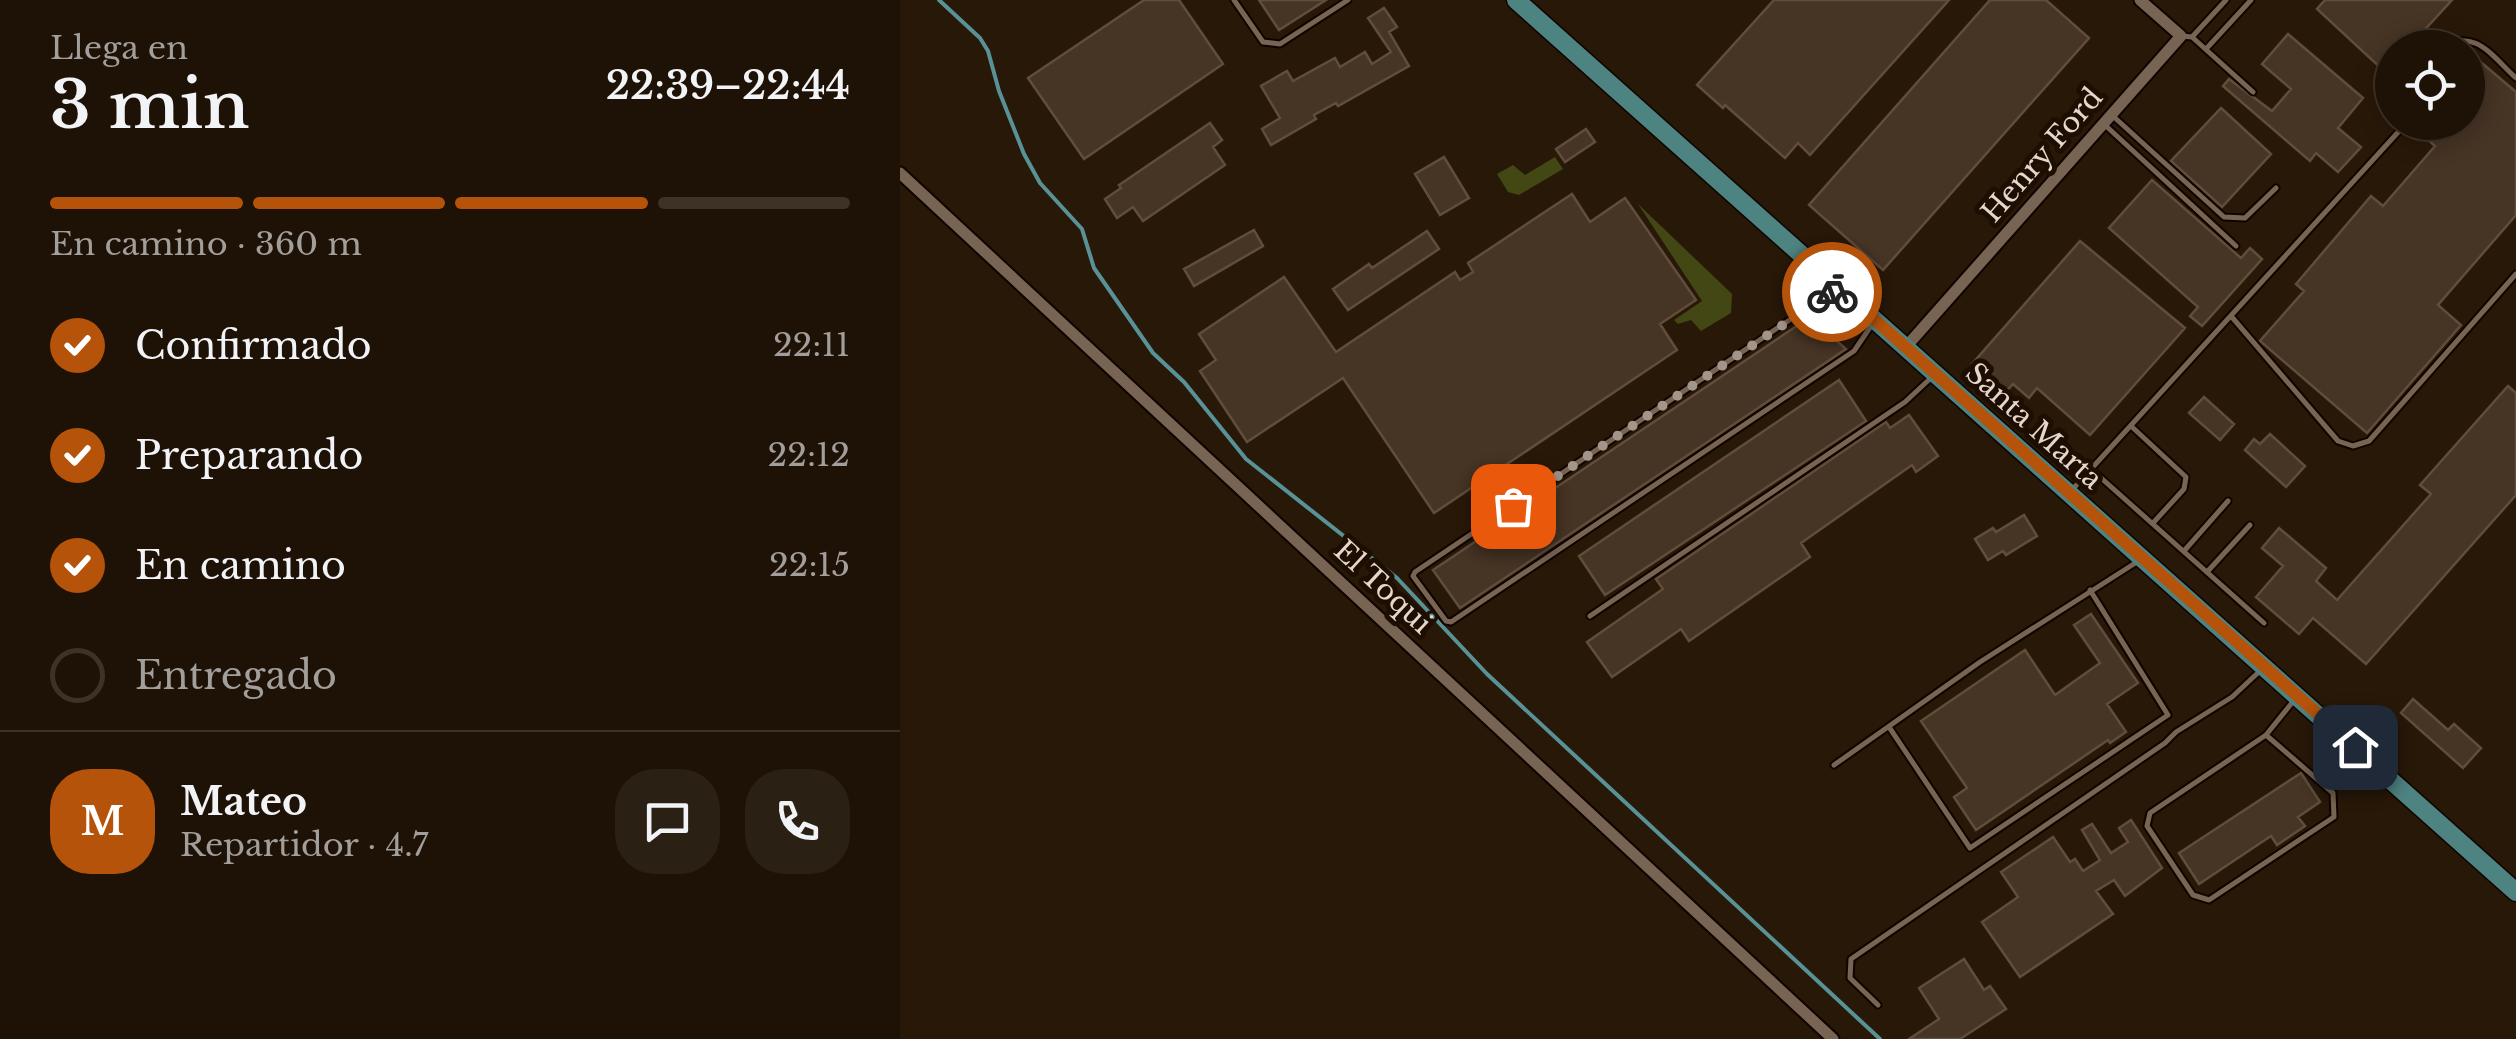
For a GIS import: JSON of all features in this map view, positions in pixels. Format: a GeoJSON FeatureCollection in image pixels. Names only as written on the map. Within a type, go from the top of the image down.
{"type":"FeatureCollection","features":[{"type":"Feature","properties":{"kind":"main road","name":"Santa Marta"},"geometry":{"type":"LineString","coordinates":[[1516,0],[2516,892]]}},
{"type":"Feature","properties":{"kind":"street"},"geometry":{"type":"LineString","coordinates":[[2140,0],[2186,36]]}},
{"type":"Feature","properties":{"kind":"street","name":"Henry Ford"},"geometry":{"type":"LineString","coordinates":[[1905,348],[2186,36]]}},
{"type":"Feature","properties":{"kind":"street","name":"El Toqui"},"geometry":{"type":"LineString","coordinates":[[900,172],[1833,1039]]}},
{"type":"Feature","properties":{"kind":"lane"},"geometry":{"type":"LineString","coordinates":[[1234,0],[1263,42],[1270,44],[1280,44],[1348,0]]}},
{"type":"Feature","properties":{"kind":"lane"},"geometry":{"type":"LineString","coordinates":[[2226,0],[2186,36],[2253,92]]}},
{"type":"Feature","properties":{"kind":"lane"},"geometry":{"type":"LineString","coordinates":[[2206,49],[2251,0]]}},
{"type":"Feature","properties":{"kind":"lane"},"geometry":{"type":"LineString","coordinates":[[2485,50],[2516,78]]}},
{"type":"Feature","properties":{"kind":"lane"},"geometry":{"type":"LineString","coordinates":[[2108,119],[2224,217],[2246,218],[2276,188]]}},
{"type":"Feature","properties":{"kind":"lane"},"geometry":{"type":"LineString","coordinates":[[2108,119],[2236,246]]}},
{"type":"Feature","properties":{"kind":"lane"},"geometry":{"type":"LineString","coordinates":[[2069,493],[2392,140]]}},
{"type":"Feature","properties":{"kind":"lane"},"geometry":{"type":"LineString","coordinates":[[2231,316],[2338,441],[2353,446],[2369,441],[2516,274]]}},
{"type":"Feature","properties":{"kind":"lane"},"geometry":{"type":"LineString","coordinates":[[1838,287],[1415,572],[1413,576],[1446,621],[1452,622],[1854,351],[1875,320]]}},
{"type":"Feature","properties":{"kind":"lane"},"geometry":{"type":"LineString","coordinates":[[1590,616],[1904,402],[1935,374]]}},
{"type":"Feature","properties":{"kind":"lane"},"geometry":{"type":"LineString","coordinates":[[2131,426],[2184,474],[2186,481],[2184,489],[2152,523]]}},
{"type":"Feature","properties":{"kind":"lane"},"geometry":{"type":"LineString","coordinates":[[2092,469],[2264,623]]}},
{"type":"Feature","properties":{"kind":"lane"},"geometry":{"type":"LineString","coordinates":[[2184,551],[2228,501]]}},
{"type":"Feature","properties":{"kind":"lane"},"geometry":{"type":"LineString","coordinates":[[2207,572],[2250,525]]}},
{"type":"Feature","properties":{"kind":"lane"},"geometry":{"type":"LineString","coordinates":[[1834,765],[2090,590],[2142,559]]}},
{"type":"Feature","properties":{"kind":"lane"},"geometry":{"type":"LineString","coordinates":[[1888,728],[1970,848],[2168,715],[2090,590]]}},
{"type":"Feature","properties":{"kind":"lane"},"geometry":{"type":"LineString","coordinates":[[1878,1005],[1850,978],[1851,959],[2232,697],[2264,667]]}},
{"type":"Feature","properties":{"kind":"lane"},"geometry":{"type":"LineString","coordinates":[[2266,735],[2333,793],[2334,818],[2210,900],[2194,895],[2147,826],[2150,813],[2266,735],[2297,696]]}},
{"type":"Feature","properties":{"kind":"green space"},"geometry":{"type":"Polygon","coordinates":[[[1555,157],[1563,169],[1519,195],[1508,192],[1497,174],[1513,165],[1525,175],[1555,157]]]}},
{"type":"Feature","properties":{"kind":"green space"},"geometry":{"type":"Polygon","coordinates":[[[1638,204],[1732,294],[1731,313],[1701,331],[1691,320],[1678,324],[1674,320],[1702,301],[1638,204]]]}},
{"type":"Feature","properties":{"kind":"building"},"geometry":{"type":"Polygon","coordinates":[[[1144,0],[1179,0],[1223,64],[1084,159],[1028,78],[1144,0]]]}},
{"type":"Feature","properties":{"kind":"building"},"geometry":{"type":"Polygon","coordinates":[[[1259,0],[1326,0],[1279,30],[1259,0]]]}},
{"type":"Feature","properties":{"kind":"building"},"geometry":{"type":"Polygon","coordinates":[[[1774,0],[1949,0],[1810,155],[1798,143],[1785,158],[1697,85],[1774,0]]]}},
{"type":"Feature","properties":{"kind":"building"},"geometry":{"type":"Polygon","coordinates":[[[1990,0],[2046,0],[2089,38],[1883,270],[1809,205],[1990,0]]]}},
{"type":"Feature","properties":{"kind":"building"},"geometry":{"type":"Polygon","coordinates":[[[2325,0],[2452,0],[2424,30],[2375,30],[2375,63],[2317,9],[2325,0]]]}},
{"type":"Feature","properties":{"kind":"building"},"geometry":{"type":"Polygon","coordinates":[[[1384,8],[1397,27],[1389,32],[1409,66],[1338,106],[1336,103],[1314,115],[1316,119],[1271,145],[1262,129],[1280,118],[1261,86],[1287,71],[1293,81],[1335,58],[1340,67],[1365,52],[1372,64],[1391,52],[1368,18],[1384,8]]]}},
{"type":"Feature","properties":{"kind":"building"},"geometry":{"type":"Polygon","coordinates":[[[2288,34],[2363,98],[2338,128],[2361,147],[2338,172],[2316,153],[2310,161],[2223,86],[2229,79],[2272,111],[2291,89],[2262,64],[2288,34]]]}},
{"type":"Feature","properties":{"kind":"building"},"geometry":{"type":"Polygon","coordinates":[[[2485,66],[2516,92],[2516,215],[2438,305],[2461,325],[2367,433],[2260,341],[2304,291],[2296,284],[2371,196],[2383,206],[2435,146],[2428,140],[2485,140],[2485,66]]]}},
{"type":"Feature","properties":{"kind":"building"},"geometry":{"type":"Polygon","coordinates":[[[2221,108],[2271,154],[2222,207],[2171,161],[2221,108]]]}},
{"type":"Feature","properties":{"kind":"building"},"geometry":{"type":"Polygon","coordinates":[[[1210,123],[1222,140],[1213,147],[1225,165],[1143,221],[1133,207],[1117,218],[1105,199],[1121,188],[1119,185],[1210,123]]]}},
{"type":"Feature","properties":{"kind":"building"},"geometry":{"type":"Polygon","coordinates":[[[1586,129],[1595,142],[1565,162],[1556,149],[1586,129]]]}},
{"type":"Feature","properties":{"kind":"building"},"geometry":{"type":"Polygon","coordinates":[[[1444,157],[1469,198],[1440,215],[1415,174],[1444,157]]]}},
{"type":"Feature","properties":{"kind":"building"},"geometry":{"type":"Polygon","coordinates":[[[2152,180],[2241,258],[2250,248],[2262,259],[2202,326],[2190,316],[2198,307],[2109,228],[2152,180]]]}},
{"type":"Feature","properties":{"kind":"building"},"geometry":{"type":"Polygon","coordinates":[[[1572,194],[1590,222],[1625,198],[1696,300],[1660,324],[1677,350],[1434,513],[1343,378],[1247,442],[1200,371],[1216,360],[1199,334],[1284,277],[1336,352],[1455,272],[1460,280],[1473,272],[1468,263],[1572,194]]]}},
{"type":"Feature","properties":{"kind":"building"},"geometry":{"type":"Polygon","coordinates":[[[1254,230],[1263,246],[1194,286],[1184,269],[1254,230]]]}},
{"type":"Feature","properties":{"kind":"building"},"geometry":{"type":"Polygon","coordinates":[[[1427,231],[1439,249],[1348,310],[1333,289],[1427,231]]]}},
{"type":"Feature","properties":{"kind":"building"},"geometry":{"type":"Polygon","coordinates":[[[2080,241],[2185,328],[2090,435],[2037,388],[2029,398],[2013,384],[2005,393],[1972,364],[2080,241]]]}},
{"type":"Feature","properties":{"kind":"building"},"geometry":{"type":"Polygon","coordinates":[[[1810,317],[1846,349],[1460,608],[1433,570],[1810,317]]]}},
{"type":"Feature","properties":{"kind":"building"},"geometry":{"type":"Polygon","coordinates":[[[1839,380],[1866,421],[1605,595],[1579,556],[1839,380]]]}},
{"type":"Feature","properties":{"kind":"building"},"geometry":{"type":"Polygon","coordinates":[[[2508,386],[2516,393],[2516,495],[2366,664],[2313,618],[2299,634],[2256,597],[2283,566],[2262,548],[2279,528],[2326,568],[2316,581],[2337,600],[2431,494],[2420,485],[2508,386]]]}},
{"type":"Feature","properties":{"kind":"building"},"geometry":{"type":"Polygon","coordinates":[[[2204,397],[2234,424],[2220,440],[2189,413],[2204,397]]]}},
{"type":"Feature","properties":{"kind":"building"},"geometry":{"type":"Polygon","coordinates":[[[1909,415],[1938,456],[1916,472],[1912,465],[1801,543],[1810,557],[1689,641],[1681,629],[1612,677],[1587,642],[1663,589],[1656,579],[1886,422],[1890,428],[1909,415]]]}},
{"type":"Feature","properties":{"kind":"building"},"geometry":{"type":"Polygon","coordinates":[[[2270,434],[2305,466],[2286,487],[2245,450],[2254,439],[2260,444],[2270,434]]]}},
{"type":"Feature","properties":{"kind":"building"},"geometry":{"type":"Polygon","coordinates":[[[2024,515],[2037,536],[2006,555],[2003,551],[1988,560],[1975,539],[2024,515]]]}},
{"type":"Feature","properties":{"kind":"building"},"geometry":{"type":"Polygon","coordinates":[[[2091,614],[2138,683],[2107,704],[2126,732],[2110,743],[2108,740],[1976,830],[1954,797],[1967,788],[1921,721],[2025,650],[2055,695],[2100,663],[2074,625],[2091,614]]]}},
{"type":"Feature","properties":{"kind":"building"},"geometry":{"type":"Polygon","coordinates":[[[2413,699],[2448,730],[2454,724],[2481,748],[2463,768],[2401,713],[2413,699]]]}},
{"type":"Feature","properties":{"kind":"building"},"geometry":{"type":"Polygon","coordinates":[[[2301,773],[2320,802],[2298,817],[2305,826],[2277,845],[2271,836],[2199,884],[2179,853],[2301,773]]]}},
{"type":"Feature","properties":{"kind":"building"},"geometry":{"type":"Polygon","coordinates":[[[2131,820],[2162,868],[2125,896],[2114,880],[2096,891],[2113,914],[2020,977],[1982,922],[2018,897],[2001,872],[2053,837],[2070,862],[2075,859],[2083,871],[2100,860],[2082,830],[2092,824],[2111,853],[2128,842],[2119,828],[2131,820]]]}},
{"type":"Feature","properties":{"kind":"building"},"geometry":{"type":"Polygon","coordinates":[[[1964,959],[1984,990],[1990,986],[2006,1009],[1960,1039],[1909,1039],[1939,1019],[1919,988],[1964,959]]]}},
{"type":"Feature","properties":{"kind":"waterway"},"geometry":{"type":"LineString","coordinates":[[939,0],[980,38],[988,51],[1024,154],[1040,183],[1082,229],[1094,268],[1153,353],[1184,382],[1246,459],[1397,578],[1487,674],[1880,1039]]}},
{"type":"Feature","properties":{"kind":"way so far"},"geometry":{"type":"LineString","coordinates":[[1513,506],[1832,292]]}},
{"type":"Feature","properties":{"kind":"route"},"geometry":{"type":"LineString","coordinates":[[1832,292],[1838,287],[2355,747]]}}]}
